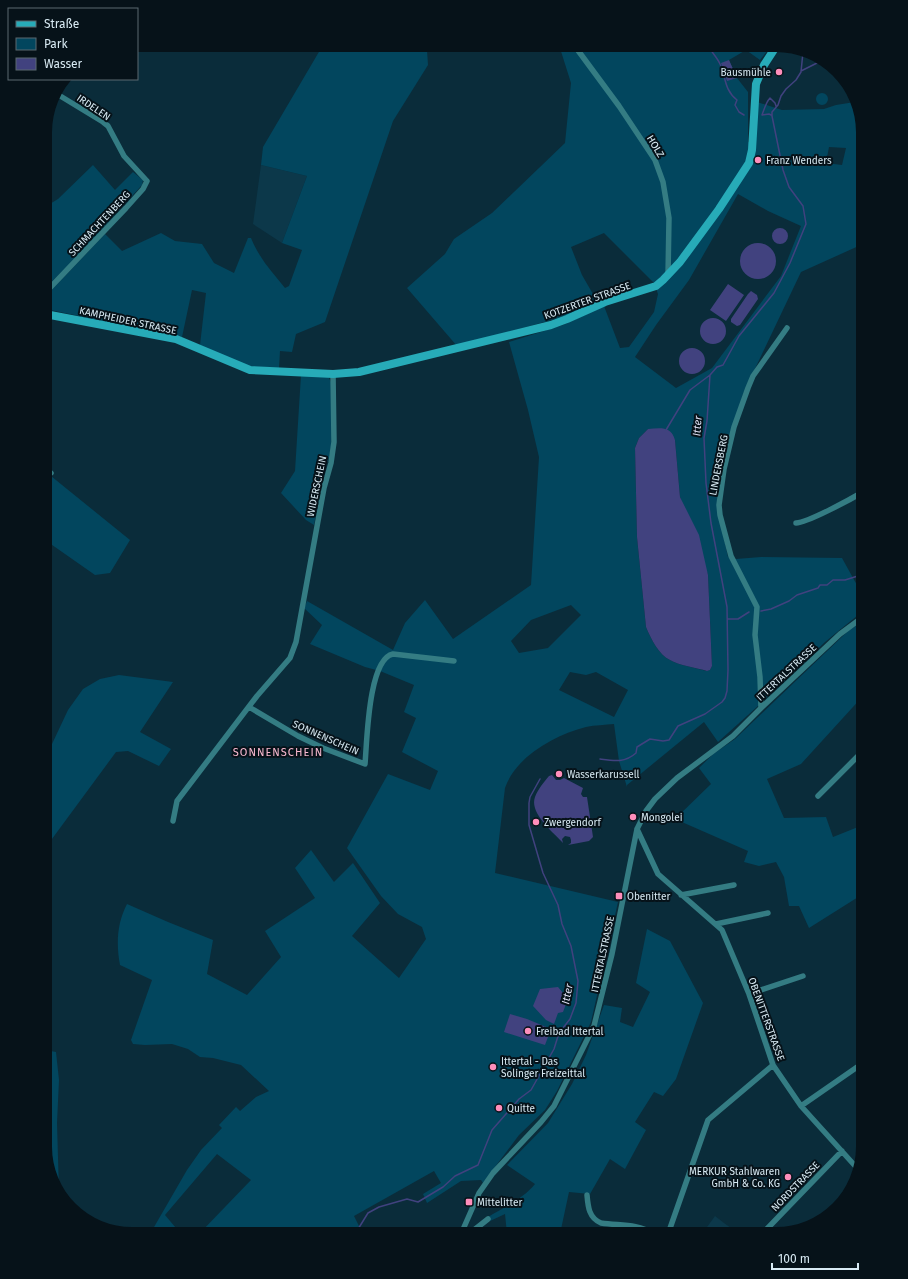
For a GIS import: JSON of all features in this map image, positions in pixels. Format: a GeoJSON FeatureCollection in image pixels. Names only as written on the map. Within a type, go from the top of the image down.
{"type":"FeatureCollection","features":[{"type":"Feature","properties":{"kind":"street","name":"HOLZ"},"geometry":{"type":"LineString","coordinates":[[579,52],[620,106],[655,160],[663,182],[669,218],[668,276]]}},
{"type":"Feature","properties":{"kind":"street","name":"KOTZERTER STRASSE"},"geometry":{"type":"LineString","coordinates":[[250,370],[333,374],[359,372],[551,324],[567,319],[605,302],[656,286],[678,265],[740,179],[749,163],[752,150],[756,84],[764,65],[772,52]]}},
{"type":"Feature","properties":{"kind":"street","name":"IRDELEN"},"geometry":{"type":"LineString","coordinates":[[60,96],[108,126],[124,156],[147,181]]}},
{"type":"Feature","properties":{"kind":"street","name":"SCHMACHTENBERG"},"geometry":{"type":"LineString","coordinates":[[52,286],[126,208],[143,189],[147,181]]}},
{"type":"Feature","properties":{"kind":"street","name":"KAMPHEIDER STRASSE"},"geometry":{"type":"LineString","coordinates":[[52,315],[176,339],[250,370]]}},
{"type":"Feature","properties":{"kind":"street","name":"LINDERSBERG"},"geometry":{"type":"LineString","coordinates":[[762,708],[755,635],[757,607],[733,562],[720,516],[719,505],[734,427],[748,388],[753,376],[787,328]]}},
{"type":"Feature","properties":{"kind":"street","name":"WIDERSCHEIN"},"geometry":{"type":"LineString","coordinates":[[249,707],[290,658],[296,642],[324,488],[331,463],[334,442],[333,374]]}},
{"type":"Feature","properties":{"kind":"street"},"geometry":{"type":"LineString","coordinates":[[796,523],[810,518],[856,495]]}},
{"type":"Feature","properties":{"kind":"street","name":"ITTERTALSTRASSE"},"geometry":{"type":"LineString","coordinates":[[464,1227],[479,1193],[493,1173],[554,1106],[594,1026],[612,954],[637,829],[646,811],[661,792],[677,778],[734,736],[840,634],[856,622]]}},
{"type":"Feature","properties":{"kind":"street","name":"SONNENSCHEIN"},"geometry":{"type":"LineString","coordinates":[[249,707],[298,736],[323,748],[365,764],[371,696],[377,672],[386,658],[393,654],[454,661]]}},
{"type":"Feature","properties":{"kind":"street"},"geometry":{"type":"LineString","coordinates":[[173,821],[177,801],[249,707]]}},
{"type":"Feature","properties":{"kind":"street"},"geometry":{"type":"LineString","coordinates":[[818,796],[856,757]]}},
{"type":"Feature","properties":{"kind":"street","name":"OBENITTERSTRASSE"},"geometry":{"type":"LineString","coordinates":[[637,829],[658,874],[722,930],[749,994],[773,1066],[801,1106],[854,1164]]}},
{"type":"Feature","properties":{"kind":"street"},"geometry":{"type":"LineString","coordinates":[[681,895],[734,885]]}},
{"type":"Feature","properties":{"kind":"street"},"geometry":{"type":"LineString","coordinates":[[716,924],[768,913]]}},
{"type":"Feature","properties":{"kind":"street"},"geometry":{"type":"LineString","coordinates":[[749,994],[804,976]]}},
{"type":"Feature","properties":{"kind":"street"},"geometry":{"type":"LineString","coordinates":[[670,1227],[708,1120],[773,1066]]}},
{"type":"Feature","properties":{"kind":"street"},"geometry":{"type":"LineString","coordinates":[[801,1106],[856,1067]]}},
{"type":"Feature","properties":{"kind":"street","name":"NORDSTRASSE"},"geometry":{"type":"LineString","coordinates":[[769,1227],[842,1151]]}},
{"type":"Feature","properties":{"kind":"street"},"geometry":{"type":"LineString","coordinates":[[587,1195],[590,1213],[596,1221],[600,1223],[638,1227]]}},
{"type":"Feature","properties":{"kind":"street"},"geometry":{"type":"LineString","coordinates":[[478,1227],[488,1219]]}},
{"type":"Feature","properties":{"kind":"shaded area"},"geometry":{"type":"Polygon","coordinates":[[[261,165],[307,176],[282,243],[253,224],[261,165]]]}},
{"type":"Feature","properties":{"kind":"shaded area"},"geometry":{"type":"Polygon","coordinates":[[[715,1216],[729,1227],[707,1227],[715,1216]]]}},
{"type":"Feature","properties":{"kind":"green space"},"geometry":{"type":"Polygon","coordinates":[[[319,52],[427,52],[428,65],[393,121],[325,322],[296,334],[292,352],[280,351],[279,368],[243,365],[200,345],[206,293],[192,290],[182,337],[52,310],[52,290],[105,234],[122,251],[161,233],[175,241],[202,244],[214,263],[234,273],[248,238],[251,238],[262,258],[285,288],[289,286],[302,250],[282,243],[307,176],[261,165],[263,147],[319,52]]]}},
{"type":"Feature","properties":{"kind":"green space"},"geometry":{"type":"Polygon","coordinates":[[[561,52],[743,52],[729,60],[737,78],[748,92],[748,142],[755,143],[757,102],[782,110],[824,109],[850,103],[856,132],[856,247],[801,272],[743,394],[718,486],[717,506],[728,557],[736,559],[761,557],[842,558],[856,583],[856,617],[825,642],[718,742],[704,722],[627,785],[627,787],[619,761],[614,724],[586,727],[562,735],[550,741],[527,757],[510,777],[505,788],[495,873],[618,902],[591,1022],[557,1091],[545,1110],[519,1135],[483,1183],[481,1180],[461,1181],[427,1203],[423,1194],[441,1183],[434,1171],[354,1216],[360,1227],[206,1227],[251,1180],[217,1154],[165,1215],[175,1227],[154,1227],[187,1170],[201,1150],[222,1128],[219,1125],[236,1107],[240,1111],[256,1097],[269,1091],[241,1065],[213,1058],[200,1057],[188,1049],[172,1044],[133,1044],[131,1040],[152,980],[120,965],[118,934],[121,919],[127,904],[213,940],[207,974],[247,995],[281,957],[265,931],[315,898],[295,868],[311,850],[334,882],[353,863],[380,903],[352,936],[399,978],[426,939],[422,927],[398,914],[381,896],[347,848],[388,774],[430,790],[438,771],[402,752],[416,718],[404,712],[414,685],[380,671],[365,667],[310,644],[322,625],[304,608],[307,601],[393,650],[405,623],[425,600],[453,639],[531,585],[539,457],[528,410],[509,342],[563,325],[604,306],[620,348],[629,347],[654,312],[658,294],[654,283],[604,233],[571,247],[582,275],[597,301],[571,314],[457,346],[407,288],[445,254],[454,239],[492,213],[565,143],[571,83],[561,52]],[[829,147],[826,163],[842,165],[846,148],[829,147]],[[738,194],[689,280],[635,357],[676,388],[712,368],[781,276],[801,226],[768,211],[738,194]],[[648,429],[639,438],[635,448],[637,537],[646,627],[650,637],[666,658],[673,662],[706,671],[710,670],[712,666],[708,575],[680,497],[675,440],[666,429],[648,429]],[[571,605],[531,620],[511,641],[519,653],[548,648],[581,615],[571,605]],[[570,672],[559,690],[614,717],[628,690],[596,672],[586,675],[570,672]]]}},
{"type":"Feature","properties":{"kind":"green space"},"geometry":{"type":"Polygon","coordinates":[[[749,52],[766,52],[760,60],[749,52]]]}},
{"type":"Feature","properties":{"kind":"green space"},"geometry":{"type":"Polygon","coordinates":[[[824,93],[827,94],[827,104],[820,105],[817,104],[816,97],[817,94],[824,93]]]}},
{"type":"Feature","properties":{"kind":"green space"},"geometry":{"type":"Polygon","coordinates":[[[93,165],[115,190],[133,172],[143,180],[142,185],[75,259],[52,281],[52,203],[58,199],[93,165]]]}},
{"type":"Feature","properties":{"kind":"green space"},"geometry":{"type":"Polygon","coordinates":[[[301,375],[328,376],[331,382],[331,445],[320,486],[320,494],[314,525],[306,520],[281,493],[295,471],[301,375]]]}},
{"type":"Feature","properties":{"kind":"green space"},"geometry":{"type":"Polygon","coordinates":[[[52,477],[130,540],[110,573],[95,575],[52,545],[52,477]]]}},
{"type":"Feature","properties":{"kind":"green space"},"geometry":{"type":"Polygon","coordinates":[[[856,626],[856,704],[801,764],[767,779],[784,818],[826,817],[833,837],[856,828],[856,898],[809,928],[799,906],[789,906],[784,877],[776,862],[759,866],[744,862],[748,851],[675,819],[711,784],[699,768],[713,754],[735,739],[848,631],[856,626]]]}},
{"type":"Feature","properties":{"kind":"green space"},"geometry":{"type":"Polygon","coordinates":[[[119,675],[173,682],[140,732],[171,749],[159,766],[128,751],[116,752],[52,839],[52,744],[68,710],[83,689],[100,679],[119,675]]]}},
{"type":"Feature","properties":{"kind":"green space"},"geometry":{"type":"Polygon","coordinates":[[[647,929],[670,941],[703,1003],[676,1079],[663,1096],[654,1092],[635,1122],[646,1130],[625,1169],[610,1159],[590,1194],[569,1192],[562,1227],[506,1227],[505,1214],[490,1221],[488,1217],[525,1194],[535,1184],[507,1165],[548,1123],[572,1084],[586,1055],[604,1005],[622,1008],[620,1022],[633,1027],[650,992],[636,983],[647,929]]]}},
{"type":"Feature","properties":{"kind":"green space"},"geometry":{"type":"Polygon","coordinates":[[[52,1051],[56,1052],[59,1080],[57,1123],[59,1178],[55,1167],[52,1147],[52,1051]]]}},
{"type":"Feature","properties":{"kind":"water"},"geometry":{"type":"Polygon","coordinates":[[[729,60],[737,78],[727,81],[721,63],[729,60]]]}},
{"type":"Feature","properties":{"kind":"water"},"geometry":{"type":"Polygon","coordinates":[[[780,228],[786,230],[788,236],[786,242],[780,244],[774,242],[772,236],[774,230],[780,228]]]}},
{"type":"Feature","properties":{"kind":"water"},"geometry":{"type":"Polygon","coordinates":[[[762,243],[771,248],[775,254],[775,268],[771,274],[762,279],[754,279],[745,274],[741,268],[740,257],[745,248],[751,244],[762,243]]]}},
{"type":"Feature","properties":{"kind":"water"},"geometry":{"type":"Polygon","coordinates":[[[728,284],[744,295],[726,321],[710,310],[728,284]]]}},
{"type":"Feature","properties":{"kind":"water"},"geometry":{"type":"Polygon","coordinates":[[[751,291],[757,295],[758,299],[740,325],[737,326],[731,322],[731,319],[751,291]]]}},
{"type":"Feature","properties":{"kind":"water"},"geometry":{"type":"Polygon","coordinates":[[[713,318],[722,322],[726,331],[722,340],[713,344],[704,340],[700,331],[704,322],[713,318]]]}},
{"type":"Feature","properties":{"kind":"water"},"geometry":{"type":"Polygon","coordinates":[[[692,348],[701,352],[705,361],[701,370],[692,374],[683,370],[679,361],[683,352],[692,348]]]}},
{"type":"Feature","properties":{"kind":"water"},"geometry":{"type":"Polygon","coordinates":[[[648,429],[665,429],[673,435],[675,440],[680,497],[699,535],[708,575],[712,666],[710,670],[707,671],[673,662],[666,658],[650,637],[646,627],[637,537],[635,448],[639,438],[648,429]]]}},
{"type":"Feature","properties":{"kind":"water"},"geometry":{"type":"Polygon","coordinates":[[[552,775],[556,780],[564,778],[583,788],[581,794],[583,797],[587,797],[593,837],[589,841],[568,845],[571,843],[570,837],[565,836],[562,839],[563,843],[543,822],[535,809],[535,797],[538,791],[549,776],[552,775]]]}},
{"type":"Feature","properties":{"kind":"water"},"geometry":{"type":"Polygon","coordinates":[[[558,987],[568,999],[563,1012],[558,1013],[554,1024],[546,1020],[533,1006],[540,989],[558,987]]]}},
{"type":"Feature","properties":{"kind":"water","name":"Freibad Ittertal"},"geometry":{"type":"Polygon","coordinates":[[[510,1014],[551,1029],[545,1045],[504,1032],[510,1014]]]}},
{"type":"Feature","properties":{"kind":"waterway"},"geometry":{"type":"LineString","coordinates":[[712,52],[720,64],[727,88],[737,100],[735,105],[739,112],[744,115]]}},
{"type":"Feature","properties":{"kind":"waterway","name":"Itter"},"geometry":{"type":"LineString","coordinates":[[600,759],[615,761],[623,760],[636,753],[637,747],[650,739],[663,741],[669,740],[678,726],[705,714],[722,702],[725,698],[727,691],[728,670],[727,607],[711,523],[706,483],[704,438],[707,421],[710,375],[717,367],[723,365],[739,336],[774,293],[790,263],[806,224],[803,206],[789,187],[783,170],[772,116],[772,112],[778,105],[781,96],[796,80],[801,72],[803,57]]}},
{"type":"Feature","properties":{"kind":"waterway"},"geometry":{"type":"LineString","coordinates":[[801,71],[816,63]]}},
{"type":"Feature","properties":{"kind":"waterway"},"geometry":{"type":"LineString","coordinates":[[762,115],[770,98],[776,106]]}},
{"type":"Feature","properties":{"kind":"waterway"},"geometry":{"type":"LineString","coordinates":[[762,115],[771,115]]}},
{"type":"Feature","properties":{"kind":"waterway"},"geometry":{"type":"LineString","coordinates":[[666,430],[690,390],[710,375]]}},
{"type":"Feature","properties":{"kind":"waterway"},"geometry":{"type":"LineString","coordinates":[[761,611],[771,609],[789,601],[797,595],[818,588],[820,585],[827,585],[833,580],[845,580],[856,577]]}},
{"type":"Feature","properties":{"kind":"waterway"},"geometry":{"type":"LineString","coordinates":[[727,619],[738,619],[749,612]]}},
{"type":"Feature","properties":{"kind":"waterway","name":"Itter"},"geometry":{"type":"LineString","coordinates":[[359,1227],[368,1213],[379,1207],[407,1199],[418,1202],[443,1187],[455,1176],[478,1165],[492,1130],[519,1099],[531,1090],[554,1049],[559,1033],[570,1019],[576,1003],[578,981],[571,946],[562,924],[558,905],[543,873],[529,825],[530,797],[540,779]]}},
{"type":"Feature","properties":{"kind":"place","name":"Bausmühle"},"geometry":{"type":"Point","coordinates":[779,72]}},
{"type":"Feature","properties":{"kind":"place","name":"Franz Wenders"},"geometry":{"type":"Point","coordinates":[758,160]}},
{"type":"Feature","properties":{"kind":"place","name":"Wasserkarussell"},"geometry":{"type":"Point","coordinates":[559,774]}},
{"type":"Feature","properties":{"kind":"place","name":"Mongolei"},"geometry":{"type":"Point","coordinates":[633,817]}},
{"type":"Feature","properties":{"kind":"place","name":"Zwergendorf"},"geometry":{"type":"Point","coordinates":[536,822]}},
{"type":"Feature","properties":{"kind":"place","name":"Obenitter"},"geometry":{"type":"Point","coordinates":[619,896]}},
{"type":"Feature","properties":{"kind":"place","name":"Freibad Ittertal"},"geometry":{"type":"Point","coordinates":[528,1031]}},
{"type":"Feature","properties":{"kind":"place","name":"Ittertal - Das Solinger Freizeittal"},"geometry":{"type":"Point","coordinates":[493,1067]}},
{"type":"Feature","properties":{"kind":"place","name":"Quitte"},"geometry":{"type":"Point","coordinates":[499,1108]}},
{"type":"Feature","properties":{"kind":"place","name":"MERKUR Stahlwaren GmbH & Co. KG"},"geometry":{"type":"Point","coordinates":[788,1177]}},
{"type":"Feature","properties":{"kind":"place","name":"Mittelitter"},"geometry":{"type":"Point","coordinates":[469,1202]}},
{"type":"Feature","properties":{"kind":"district","name":"SONNENSCHEIN"},"geometry":{"type":"Point","coordinates":[278,752]}}]}
